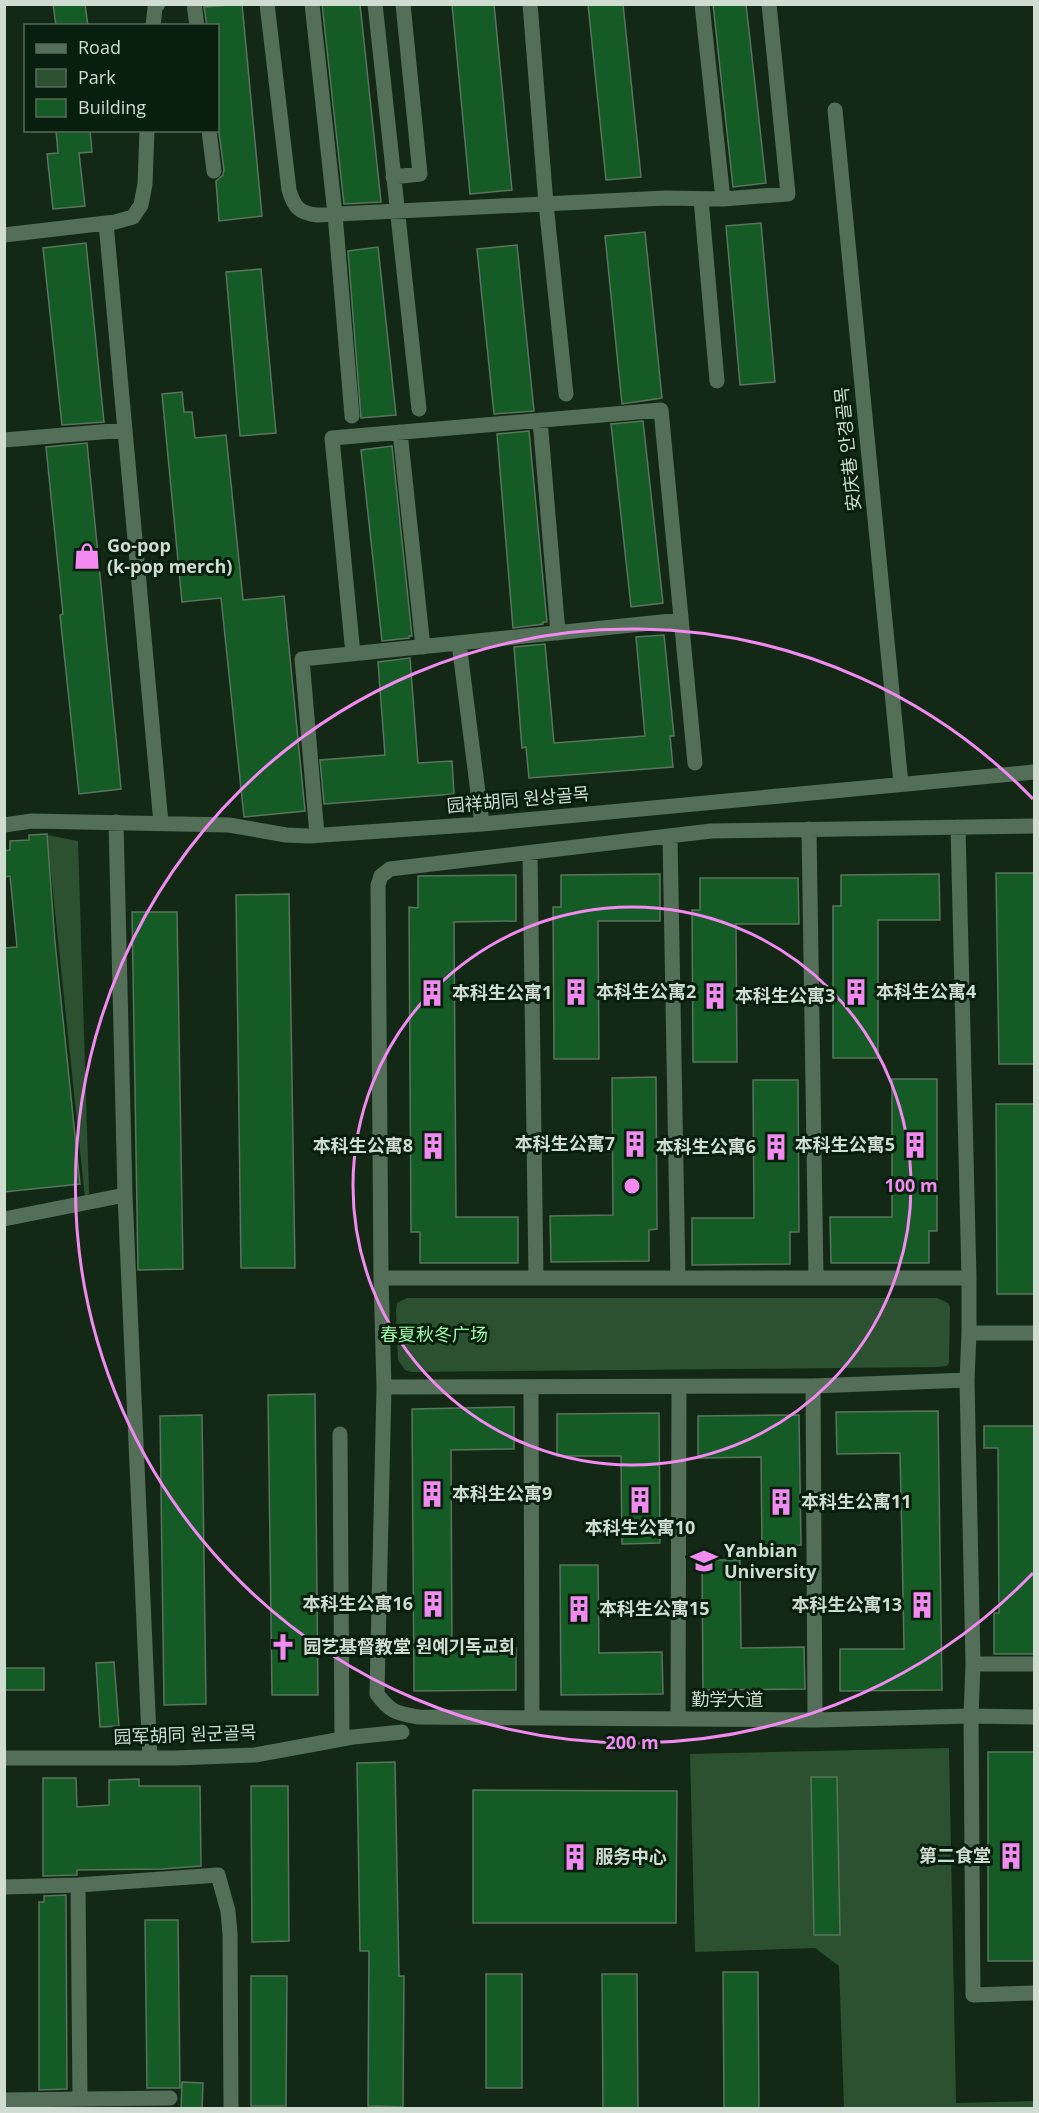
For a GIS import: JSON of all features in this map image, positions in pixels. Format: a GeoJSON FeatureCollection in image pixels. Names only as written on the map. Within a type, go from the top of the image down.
{"type":"FeatureCollection","features":[{"type":"Feature","properties":{"kind":"street"},"geometry":{"type":"LineString","coordinates":[[153,24],[155,8],[158,4]]}},
{"type":"Feature","properties":{"kind":"street"},"geometry":{"type":"LineString","coordinates":[[194,4],[197,24]]}},
{"type":"Feature","properties":{"kind":"street"},"geometry":{"type":"LineString","coordinates":[[267,4],[292,201],[297,209],[306,213],[335,214],[666,198],[723,200],[788,194],[770,4]]}},
{"type":"Feature","properties":{"kind":"street"},"geometry":{"type":"LineString","coordinates":[[312,4],[335,214],[352,416]]}},
{"type":"Feature","properties":{"kind":"street"},"geometry":{"type":"LineString","coordinates":[[375,4],[419,409]]}},
{"type":"Feature","properties":{"kind":"street"},"geometry":{"type":"LineString","coordinates":[[393,177],[420,174],[402,4]]}},
{"type":"Feature","properties":{"kind":"street"},"geometry":{"type":"LineString","coordinates":[[530,4],[546,204],[566,394]]}},
{"type":"Feature","properties":{"kind":"street"},"geometry":{"type":"LineString","coordinates":[[702,4],[723,200]]}},
{"type":"Feature","properties":{"kind":"street","name":"安庆巷 안경골목"},"geometry":{"type":"LineString","coordinates":[[835,110],[901,784]]}},
{"type":"Feature","properties":{"kind":"street"},"geometry":{"type":"LineString","coordinates":[[4,235],[106,224],[133,217],[141,205],[145,184],[147,132]]}},
{"type":"Feature","properties":{"kind":"street"},"geometry":{"type":"LineString","coordinates":[[209,132],[214,171]]}},
{"type":"Feature","properties":{"kind":"street"},"geometry":{"type":"LineString","coordinates":[[701,199],[717,381]]}},
{"type":"Feature","properties":{"kind":"street"},"geometry":{"type":"LineString","coordinates":[[106,224],[161,824]]}},
{"type":"Feature","properties":{"kind":"street"},"geometry":{"type":"LineString","coordinates":[[353,654],[332,438],[661,410],[695,763]]}},
{"type":"Feature","properties":{"kind":"street"},"geometry":{"type":"LineString","coordinates":[[540,420],[558,633]]}},
{"type":"Feature","properties":{"kind":"street"},"geometry":{"type":"LineString","coordinates":[[4,440],[125,430]]}},
{"type":"Feature","properties":{"kind":"street"},"geometry":{"type":"LineString","coordinates":[[400,432],[423,647]]}},
{"type":"Feature","properties":{"kind":"street"},"geometry":{"type":"LineString","coordinates":[[317,835],[302,659],[681,620]]}},
{"type":"Feature","properties":{"kind":"street"},"geometry":{"type":"LineString","coordinates":[[459,643],[482,824]]}},
{"type":"Feature","properties":{"kind":"street","name":"园祥胡同 원상골목"},"geometry":{"type":"LineString","coordinates":[[4,825],[32,820],[229,825],[286,835],[317,835],[482,824],[1035,772]]}},
{"type":"Feature","properties":{"kind":"street"},"geometry":{"type":"LineString","coordinates":[[116,822],[125,1195],[150,1758]]}},
{"type":"Feature","properties":{"kind":"street"},"geometry":{"type":"LineString","coordinates":[[536,1278],[530,853],[711,831],[1035,826]]}},
{"type":"Feature","properties":{"kind":"street"},"geometry":{"type":"LineString","coordinates":[[958,827],[969,1278],[967,1380],[972,1664],[973,1995],[1035,1993]]}},
{"type":"Feature","properties":{"kind":"street"},"geometry":{"type":"LineString","coordinates":[[809,829],[816,1278]]}},
{"type":"Feature","properties":{"kind":"street"},"geometry":{"type":"LineString","coordinates":[[670,836],[678,1278]]}},
{"type":"Feature","properties":{"kind":"street","name":"勤学大道"},"geometry":{"type":"LineString","coordinates":[[530,853],[390,869],[381,876],[378,885],[384,1387],[377,1694],[387,1708],[397,1713],[419,1717],[815,1720],[971,1716],[1035,1717]]}},
{"type":"Feature","properties":{"kind":"street"},"geometry":{"type":"LineString","coordinates":[[4,1219],[125,1195]]}},
{"type":"Feature","properties":{"kind":"street"},"geometry":{"type":"LineString","coordinates":[[381,1278],[969,1278]]}},
{"type":"Feature","properties":{"kind":"street"},"geometry":{"type":"LineString","coordinates":[[969,1334],[1035,1333]]}},
{"type":"Feature","properties":{"kind":"street"},"geometry":{"type":"LineString","coordinates":[[384,1387],[813,1386],[967,1380]]}},
{"type":"Feature","properties":{"kind":"street"},"geometry":{"type":"LineString","coordinates":[[813,1386],[815,1720]]}},
{"type":"Feature","properties":{"kind":"street"},"geometry":{"type":"LineString","coordinates":[[678,1719],[679,1387]]}},
{"type":"Feature","properties":{"kind":"street"},"geometry":{"type":"LineString","coordinates":[[531,1388],[532,1718]]}},
{"type":"Feature","properties":{"kind":"street"},"geometry":{"type":"LineString","coordinates":[[340,1434],[342,1739]]}},
{"type":"Feature","properties":{"kind":"street"},"geometry":{"type":"LineString","coordinates":[[972,1664],[1035,1664]]}},
{"type":"Feature","properties":{"kind":"street","name":"园军胡同 원군골목"},"geometry":{"type":"LineString","coordinates":[[4,1758],[255,1755],[342,1739],[402,1732]]}},
{"type":"Feature","properties":{"kind":"street"},"geometry":{"type":"LineString","coordinates":[[4,1887],[78,1885],[218,1875],[228,1911],[230,1934],[231,2109]]}},
{"type":"Feature","properties":{"kind":"street"},"geometry":{"type":"LineString","coordinates":[[78,1885],[80,2099]]}},
{"type":"Feature","properties":{"kind":"street"},"geometry":{"type":"LineString","coordinates":[[4,2100],[170,2098]]}},
{"type":"Feature","properties":{"kind":"green space"},"geometry":{"type":"Polygon","coordinates":[[[47,835],[78,841],[89,1193],[85,1198],[47,835]]]}},
{"type":"Feature","properties":{"kind":"green space","name":"春夏秋冬广场"},"geometry":{"type":"Polygon","coordinates":[[[407,1298],[937,1298],[948,1303],[950,1307],[949,1363],[947,1366],[937,1367],[411,1372],[405,1370],[398,1360],[397,1303],[407,1298]]]}},
{"type":"Feature","properties":{"kind":"green space"},"geometry":{"type":"Polygon","coordinates":[[[949,1748],[956,2103],[1034,2101],[1034,2108],[844,2108],[839,1966],[815,1948],[695,1952],[690,1754],[949,1748]]]}},
{"type":"Feature","properties":{"kind":"building"},"geometry":{"type":"Polygon","coordinates":[[[53,4],[85,4],[88,24],[56,24],[53,4]]]}},
{"type":"Feature","properties":{"kind":"building"},"geometry":{"type":"Polygon","coordinates":[[[242,4],[262,216],[219,221],[216,181],[223,175],[224,170],[219,132],[219,24],[207,24],[204,7],[242,4]]]}},
{"type":"Feature","properties":{"kind":"building"},"geometry":{"type":"Polygon","coordinates":[[[322,4],[360,4],[381,202],[344,204],[322,4]]]}},
{"type":"Feature","properties":{"kind":"building"},"geometry":{"type":"Polygon","coordinates":[[[452,4],[494,4],[512,190],[470,194],[452,4]]]}},
{"type":"Feature","properties":{"kind":"building"},"geometry":{"type":"Polygon","coordinates":[[[588,4],[623,4],[641,177],[606,180],[588,4]]]}},
{"type":"Feature","properties":{"kind":"building"},"geometry":{"type":"Polygon","coordinates":[[[713,4],[746,4],[766,183],[733,187],[713,4]]]}},
{"type":"Feature","properties":{"kind":"building"},"geometry":{"type":"Polygon","coordinates":[[[56,132],[90,132],[92,152],[79,153],[85,206],[53,209],[47,154],[58,153],[56,132]]]}},
{"type":"Feature","properties":{"kind":"building"},"geometry":{"type":"Polygon","coordinates":[[[761,223],[775,382],[740,385],[726,226],[761,223]]]}},
{"type":"Feature","properties":{"kind":"building"},"geometry":{"type":"Polygon","coordinates":[[[645,232],[662,398],[622,404],[605,236],[645,232]]]}},
{"type":"Feature","properties":{"kind":"building"},"geometry":{"type":"Polygon","coordinates":[[[86,243],[104,422],[62,425],[43,248],[86,243]]]}},
{"type":"Feature","properties":{"kind":"building"},"geometry":{"type":"Polygon","coordinates":[[[517,245],[534,411],[494,414],[477,249],[517,245]]]}},
{"type":"Feature","properties":{"kind":"building"},"geometry":{"type":"Polygon","coordinates":[[[378,247],[396,415],[361,418],[348,251],[378,247]]]}},
{"type":"Feature","properties":{"kind":"building"},"geometry":{"type":"Polygon","coordinates":[[[261,269],[276,433],[240,436],[226,272],[261,269]]]}},
{"type":"Feature","properties":{"kind":"building"},"geometry":{"type":"Polygon","coordinates":[[[182,392],[184,412],[192,412],[195,438],[226,435],[243,600],[284,596],[305,811],[244,817],[221,598],[182,602],[162,394],[182,392]]]}},
{"type":"Feature","properties":{"kind":"building"},"geometry":{"type":"Polygon","coordinates":[[[643,421],[663,603],[631,607],[611,424],[643,421]]]}},
{"type":"Feature","properties":{"kind":"building"},"geometry":{"type":"Polygon","coordinates":[[[529,431],[547,622],[513,628],[497,434],[529,431]]]}},
{"type":"Feature","properties":{"kind":"building"},"geometry":{"type":"Polygon","coordinates":[[[87,443],[121,789],[79,794],[60,615],[63,614],[46,447],[87,443]]]}},
{"type":"Feature","properties":{"kind":"building"},"geometry":{"type":"Polygon","coordinates":[[[392,446],[412,636],[382,641],[361,450],[392,446]]]}},
{"type":"Feature","properties":{"kind":"building"},"geometry":{"type":"Polygon","coordinates":[[[664,635],[674,736],[670,736],[673,767],[529,778],[526,747],[522,748],[514,647],[545,644],[554,743],[645,736],[636,637],[664,635]]]}},
{"type":"Feature","properties":{"kind":"building"},"geometry":{"type":"Polygon","coordinates":[[[410,658],[418,763],[452,761],[454,794],[324,804],[320,760],[385,755],[378,662],[410,658]]]}},
{"type":"Feature","properties":{"kind":"building"},"geometry":{"type":"Polygon","coordinates":[[[47,834],[55,942],[80,1184],[4,1192],[4,948],[17,947],[10,876],[4,877],[4,851],[10,850],[10,841],[29,840],[29,835],[47,834]]]}},
{"type":"Feature","properties":{"kind":"building"},"geometry":{"type":"Polygon","coordinates":[[[996,873],[1035,873],[1035,1064],[999,1064],[996,873]]]}},
{"type":"Feature","properties":{"kind":"building","name":"本科生公寓2"},"geometry":{"type":"Polygon","coordinates":[[[660,874],[660,921],[598,921],[599,1059],[554,1059],[553,907],[561,907],[561,875],[660,874]]]}},
{"type":"Feature","properties":{"kind":"building","name":"本科生公寓4"},"geometry":{"type":"Polygon","coordinates":[[[939,874],[940,920],[878,920],[878,1058],[833,1058],[833,906],[841,906],[841,875],[939,874]]]}},
{"type":"Feature","properties":{"kind":"building"},"geometry":{"type":"Polygon","coordinates":[[[516,875],[516,921],[454,922],[456,1217],[518,1217],[518,1263],[420,1263],[420,1232],[411,1232],[409,907],[418,908],[418,876],[516,875]]]}},
{"type":"Feature","properties":{"kind":"building","name":"本科生公寓3"},"geometry":{"type":"Polygon","coordinates":[[[700,878],[798,878],[799,924],[736,924],[737,1062],[693,1062],[692,910],[700,910],[700,878]]]}},
{"type":"Feature","properties":{"kind":"building"},"geometry":{"type":"Polygon","coordinates":[[[289,894],[295,1268],[241,1268],[236,895],[289,894]]]}},
{"type":"Feature","properties":{"kind":"building"},"geometry":{"type":"Polygon","coordinates":[[[132,912],[177,912],[183,1269],[138,1270],[132,912]]]}},
{"type":"Feature","properties":{"kind":"building","name":"本科生公寓7"},"geometry":{"type":"Polygon","coordinates":[[[656,1077],[657,1229],[649,1230],[649,1261],[551,1262],[550,1216],[613,1215],[612,1078],[656,1077]]]}},
{"type":"Feature","properties":{"kind":"building","name":"本科生公寓5"},"geometry":{"type":"Polygon","coordinates":[[[892,1079],[937,1079],[937,1231],[929,1231],[929,1263],[831,1263],[830,1217],[892,1217],[892,1079]]]}},
{"type":"Feature","properties":{"kind":"building","name":"本科生公寓6"},"geometry":{"type":"Polygon","coordinates":[[[753,1080],[798,1080],[799,1232],[790,1232],[790,1264],[692,1265],[692,1218],[754,1218],[753,1080]]]}},
{"type":"Feature","properties":{"kind":"building"},"geometry":{"type":"Polygon","coordinates":[[[996,1104],[1035,1104],[1035,1294],[997,1294],[996,1104]]]}},
{"type":"Feature","properties":{"kind":"building"},"geometry":{"type":"Polygon","coordinates":[[[315,1394],[318,1695],[272,1695],[268,1395],[315,1394]]]}},
{"type":"Feature","properties":{"kind":"building"},"geometry":{"type":"Polygon","coordinates":[[[514,1407],[514,1449],[451,1450],[452,1649],[516,1648],[516,1690],[414,1691],[412,1409],[514,1407]]]}},
{"type":"Feature","properties":{"kind":"building"},"geometry":{"type":"Polygon","coordinates":[[[938,1411],[942,1690],[840,1691],[840,1649],[904,1649],[900,1453],[837,1454],[836,1412],[938,1411]]]}},
{"type":"Feature","properties":{"kind":"building","name":"本科生公寓10"},"geometry":{"type":"Polygon","coordinates":[[[659,1413],[660,1543],[622,1544],[621,1456],[557,1456],[557,1414],[659,1413]]]}},
{"type":"Feature","properties":{"kind":"building"},"geometry":{"type":"Polygon","coordinates":[[[202,1415],[206,1704],[164,1705],[160,1416],[202,1415]]]}},
{"type":"Feature","properties":{"kind":"building","name":"本科生公寓11"},"geometry":{"type":"Polygon","coordinates":[[[799,1415],[801,1545],[762,1546],[761,1457],[698,1458],[698,1416],[799,1415]]]}},
{"type":"Feature","properties":{"kind":"building"},"geometry":{"type":"Polygon","coordinates":[[[984,1426],[1035,1426],[1035,1654],[994,1654],[994,1613],[999,1613],[998,1448],[984,1448],[984,1426]]]}},
{"type":"Feature","properties":{"kind":"building"},"geometry":{"type":"Polygon","coordinates":[[[702,1560],[740,1560],[741,1648],[804,1647],[805,1689],[703,1690],[702,1560]]]}},
{"type":"Feature","properties":{"kind":"building","name":"本科生公寓15"},"geometry":{"type":"Polygon","coordinates":[[[560,1565],[598,1565],[599,1653],[662,1652],[663,1694],[561,1695],[560,1565]]]}},
{"type":"Feature","properties":{"kind":"building"},"geometry":{"type":"Polygon","coordinates":[[[114,1662],[119,1726],[100,1727],[96,1663],[114,1662]]]}},
{"type":"Feature","properties":{"kind":"building"},"geometry":{"type":"Polygon","coordinates":[[[4,1668],[44,1668],[44,1690],[4,1690],[4,1668]]]}},
{"type":"Feature","properties":{"kind":"building","name":"第二食堂"},"geometry":{"type":"Polygon","coordinates":[[[988,1752],[1035,1752],[1035,1961],[988,1961],[988,1752]]]}},
{"type":"Feature","properties":{"kind":"building"},"geometry":{"type":"Polygon","coordinates":[[[395,1762],[399,1976],[404,1976],[403,2107],[368,2106],[369,1951],[360,1951],[357,1763],[395,1762]]]}},
{"type":"Feature","properties":{"kind":"building"},"geometry":{"type":"Polygon","coordinates":[[[811,1777],[837,1777],[840,1935],[814,1935],[811,1777]]]}},
{"type":"Feature","properties":{"kind":"building"},"geometry":{"type":"Polygon","coordinates":[[[43,1778],[76,1778],[77,1807],[109,1805],[109,1780],[139,1779],[139,1786],[200,1786],[201,1866],[77,1870],[77,1875],[43,1876],[43,1778]]]}},
{"type":"Feature","properties":{"kind":"building"},"geometry":{"type":"Polygon","coordinates":[[[251,1786],[288,1786],[289,1941],[252,1942],[251,1786]]]}},
{"type":"Feature","properties":{"kind":"building","name":"服务中心"},"geometry":{"type":"Polygon","coordinates":[[[473,1790],[677,1791],[676,1923],[473,1923],[473,1790]]]}},
{"type":"Feature","properties":{"kind":"building"},"geometry":{"type":"Polygon","coordinates":[[[66,1895],[67,2089],[39,2090],[39,1902],[44,1902],[44,1896],[66,1895]]]}},
{"type":"Feature","properties":{"kind":"building"},"geometry":{"type":"Polygon","coordinates":[[[145,1920],[178,1920],[180,2088],[147,2088],[145,1920]]]}},
{"type":"Feature","properties":{"kind":"building"},"geometry":{"type":"Polygon","coordinates":[[[723,1972],[758,1972],[759,2109],[724,2109],[723,1972]]]}},
{"type":"Feature","properties":{"kind":"building"},"geometry":{"type":"Polygon","coordinates":[[[486,1974],[522,1974],[522,2088],[486,2088],[486,1974]]]}},
{"type":"Feature","properties":{"kind":"building"},"geometry":{"type":"Polygon","coordinates":[[[602,1974],[637,1974],[638,2109],[603,2109],[602,1974]]]}},
{"type":"Feature","properties":{"kind":"building"},"geometry":{"type":"Polygon","coordinates":[[[251,1976],[287,1976],[286,2106],[251,2106],[251,1976]]]}},
{"type":"Feature","properties":{"kind":"building"},"geometry":{"type":"Polygon","coordinates":[[[182,2082],[203,2083],[202,2109],[181,2109],[182,2082]]]}},
{"type":"Feature","properties":{"kind":"place","name":"Go-pop (k-pop merch)"},"geometry":{"type":"Point","coordinates":[87,556]}},
{"type":"Feature","properties":{"kind":"place","name":"本科生公寓2"},"geometry":{"type":"Point","coordinates":[576,992]}},
{"type":"Feature","properties":{"kind":"place","name":"本科生公寓4"},"geometry":{"type":"Point","coordinates":[856,992]}},
{"type":"Feature","properties":{"kind":"place","name":"本科生公寓1"},"geometry":{"type":"Point","coordinates":[432,993]}},
{"type":"Feature","properties":{"kind":"place","name":"本科生公寓3"},"geometry":{"type":"Point","coordinates":[715,996]}},
{"type":"Feature","properties":{"kind":"place","name":"本科生公寓7"},"geometry":{"type":"Point","coordinates":[635,1144]}},
{"type":"Feature","properties":{"kind":"place","name":"本科生公寓5"},"geometry":{"type":"Point","coordinates":[915,1145]}},
{"type":"Feature","properties":{"kind":"place","name":"本科生公寓8"},"geometry":{"type":"Point","coordinates":[433,1146]}},
{"type":"Feature","properties":{"kind":"place","name":"本科生公寓6"},"geometry":{"type":"Point","coordinates":[776,1147]}},
{"type":"Feature","properties":{"kind":"place","name":"本科生公寓9"},"geometry":{"type":"Point","coordinates":[432,1494]}},
{"type":"Feature","properties":{"kind":"place","name":"本科生公寓10"},"geometry":{"type":"Point","coordinates":[640,1500]}},
{"type":"Feature","properties":{"kind":"place","name":"本科生公寓11"},"geometry":{"type":"Point","coordinates":[781,1502]}},
{"type":"Feature","properties":{"kind":"place","name":"Yanbian University"},"geometry":{"type":"Point","coordinates":[704,1561]}},
{"type":"Feature","properties":{"kind":"place","name":"本科生公寓16"},"geometry":{"type":"Point","coordinates":[433,1604]}},
{"type":"Feature","properties":{"kind":"place","name":"本科生公寓13"},"geometry":{"type":"Point","coordinates":[922,1605]}},
{"type":"Feature","properties":{"kind":"place","name":"本科生公寓15"},"geometry":{"type":"Point","coordinates":[579,1609]}},
{"type":"Feature","properties":{"kind":"place","name":"园艺基督教堂 원예기독교회"},"geometry":{"type":"Point","coordinates":[283,1647]}},
{"type":"Feature","properties":{"kind":"place","name":"第二食堂"},"geometry":{"type":"Point","coordinates":[1011,1856]}},
{"type":"Feature","properties":{"kind":"place","name":"服务中心"},"geometry":{"type":"Point","coordinates":[575,1857]}}]}
